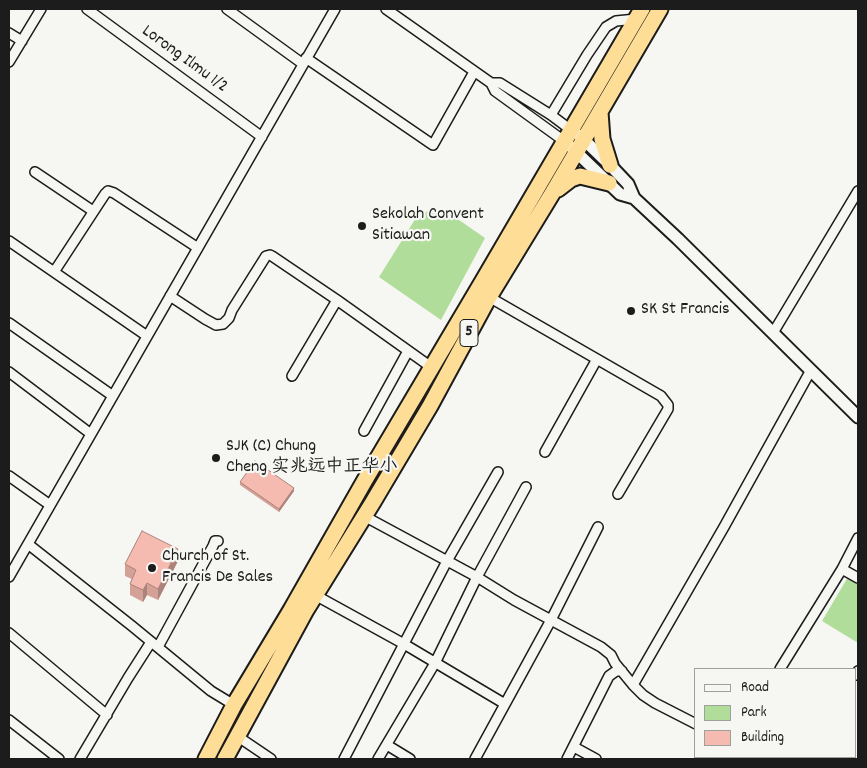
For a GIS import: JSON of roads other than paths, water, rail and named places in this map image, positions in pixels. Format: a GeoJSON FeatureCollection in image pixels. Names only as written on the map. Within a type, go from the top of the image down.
{"type":"FeatureCollection","features":[{"type":"Feature","properties":{"kind":"highway","name":"5"},"geometry":{"type":"LineString","coordinates":[[364,516],[430,406],[489,296],[554,192],[660,9]]}},
{"type":"Feature","properties":{"kind":"highway","name":"5"},"geometry":{"type":"LineString","coordinates":[[206,759],[234,705],[308,593],[365,480],[639,14]]}},
{"type":"Feature","properties":{"kind":"highway"},"geometry":{"type":"LineString","coordinates":[[600,112],[602,139],[610,165]]}},
{"type":"Feature","properties":{"kind":"highway"},"geometry":{"type":"LineString","coordinates":[[554,192],[571,179],[580,176],[609,183]]}},
{"type":"Feature","properties":{"kind":"highway"},"geometry":{"type":"LineString","coordinates":[[432,367],[438,366],[481,311]]}},
{"type":"Feature","properties":{"kind":"highway"},"geometry":{"type":"LineString","coordinates":[[365,480],[375,481],[380,477],[410,426],[430,406]]}},
{"type":"Feature","properties":{"kind":"highway"},"geometry":{"type":"LineString","coordinates":[[308,593],[318,579],[350,520],[358,515],[364,516]]}},
{"type":"Feature","properties":{"kind":"highway","name":"5"},"geometry":{"type":"LineString","coordinates":[[225,759],[306,610],[308,593]]}},
{"type":"Feature","properties":{"kind":"highway"},"geometry":{"type":"LineString","coordinates":[[234,705],[241,706],[248,702],[275,654],[306,610]]}},
{"type":"Feature","properties":{"kind":"highway"},"geometry":{"type":"LineString","coordinates":[[213,759],[224,739],[228,736],[237,736]]}},
{"type":"Feature","properties":{"kind":"street"},"geometry":{"type":"LineString","coordinates":[[9,62],[41,9]]}},
{"type":"Feature","properties":{"kind":"street","name":"Lorong Ilmu 1/2"},"geometry":{"type":"LineString","coordinates":[[87,9],[262,137]]}},
{"type":"Feature","properties":{"kind":"street"},"geometry":{"type":"LineString","coordinates":[[228,9],[433,145],[474,72]]}},
{"type":"Feature","properties":{"kind":"street"},"geometry":{"type":"LineString","coordinates":[[9,578],[335,9]]}},
{"type":"Feature","properties":{"kind":"street"},"geometry":{"type":"LineString","coordinates":[[386,9],[491,83],[495,91],[568,136],[610,165],[628,184],[634,198],[858,416]]}},
{"type":"Feature","properties":{"kind":"street"},"geometry":{"type":"LineString","coordinates":[[551,115],[587,55],[606,28],[616,20],[639,14]]}},
{"type":"Feature","properties":{"kind":"street"},"geometry":{"type":"LineString","coordinates":[[9,33],[22,41]]}},
{"type":"Feature","properties":{"kind":"street"},"geometry":{"type":"LineString","coordinates":[[491,83],[500,83],[551,115],[568,136]]}},
{"type":"Feature","properties":{"kind":"street"},"geometry":{"type":"LineString","coordinates":[[581,146],[609,183],[620,194],[634,198]]}},
{"type":"Feature","properties":{"kind":"street"},"geometry":{"type":"LineString","coordinates":[[35,172],[93,211]]}},
{"type":"Feature","properties":{"kind":"street"},"geometry":{"type":"LineString","coordinates":[[54,272],[108,191],[198,248]]}},
{"type":"Feature","properties":{"kind":"street"},"geometry":{"type":"LineString","coordinates":[[773,333],[858,191]]}},
{"type":"Feature","properties":{"kind":"street"},"geometry":{"type":"LineString","coordinates":[[9,241],[147,336]]}},
{"type":"Feature","properties":{"kind":"street"},"geometry":{"type":"LineString","coordinates":[[170,296],[216,325],[223,324],[229,318],[232,310],[266,256],[270,255],[432,367]]}},
{"type":"Feature","properties":{"kind":"street"},"geometry":{"type":"LineString","coordinates":[[489,296],[661,396],[668,404],[668,409],[618,494]]}},
{"type":"Feature","properties":{"kind":"street"},"geometry":{"type":"LineString","coordinates":[[292,376],[337,300]]}},
{"type":"Feature","properties":{"kind":"street"},"geometry":{"type":"LineString","coordinates":[[9,323],[113,396]]}},
{"type":"Feature","properties":{"kind":"street"},"geometry":{"type":"LineString","coordinates":[[364,431],[408,351]]}},
{"type":"Feature","properties":{"kind":"street"},"geometry":{"type":"LineString","coordinates":[[545,452],[597,359]]}},
{"type":"Feature","properties":{"kind":"street"},"geometry":{"type":"LineString","coordinates":[[633,685],[724,528],[811,370]]}},
{"type":"Feature","properties":{"kind":"street"},"geometry":{"type":"LineString","coordinates":[[9,372],[91,434]]}},
{"type":"Feature","properties":{"kind":"street"},"geometry":{"type":"LineString","coordinates":[[344,759],[447,561],[498,472]]}},
{"type":"Feature","properties":{"kind":"street"},"geometry":{"type":"LineString","coordinates":[[9,476],[50,506]]}},
{"type":"Feature","properties":{"kind":"street"},"geometry":{"type":"LineString","coordinates":[[378,759],[435,662],[477,578],[526,488]]}},
{"type":"Feature","properties":{"kind":"street"},"geometry":{"type":"LineString","coordinates":[[364,516],[601,647],[610,655],[643,695],[694,723]]}},
{"type":"Feature","properties":{"kind":"street"},"geometry":{"type":"LineString","coordinates":[[475,759],[551,620],[598,527]]}},
{"type":"Feature","properties":{"kind":"street"},"geometry":{"type":"LineString","coordinates":[[781,668],[842,569],[858,538]]}},
{"type":"Feature","properties":{"kind":"street"},"geometry":{"type":"LineString","coordinates":[[80,759],[128,678],[155,645],[216,541],[218,541]]}},
{"type":"Feature","properties":{"kind":"street"},"geometry":{"type":"LineString","coordinates":[[28,544],[211,690],[234,705]]}},
{"type":"Feature","properties":{"kind":"street"},"geometry":{"type":"LineString","coordinates":[[842,569],[858,578]]}},
{"type":"Feature","properties":{"kind":"street"},"geometry":{"type":"LineString","coordinates":[[308,593],[404,644],[505,704]]}},
{"type":"Feature","properties":{"kind":"street"},"geometry":{"type":"LineString","coordinates":[[9,633],[107,715]]}},
{"type":"Feature","properties":{"kind":"street"},"geometry":{"type":"LineString","coordinates":[[567,759],[609,676],[616,671],[622,671]]}},
{"type":"Feature","properties":{"kind":"street"},"geometry":{"type":"LineString","coordinates":[[9,720],[59,759]]}},
{"type":"Feature","properties":{"kind":"street"},"geometry":{"type":"LineString","coordinates":[[237,736],[272,759]]}},
{"type":"Feature","properties":{"kind":"street"},"geometry":{"type":"LineString","coordinates":[[387,745],[410,759]]}},
{"type":"Feature","properties":{"kind":"street"},"geometry":{"type":"LineString","coordinates":[[574,747],[596,759]]}},
{"type":"Feature","properties":{"kind":"place","name":"Sekolah Convent Sitiawan"},"geometry":{"type":"Point","coordinates":[362,226]}},
{"type":"Feature","properties":{"kind":"place","name":"SK St Francis"},"geometry":{"type":"Point","coordinates":[631,311]}},
{"type":"Feature","properties":{"kind":"place","name":"SJK (C) Chung Cheng 实兆远中正华小"},"geometry":{"type":"Point","coordinates":[216,458]}},
{"type":"Feature","properties":{"kind":"place","name":"Church of St. Francis De Sales"},"geometry":{"type":"Point","coordinates":[152,568]}}]}
